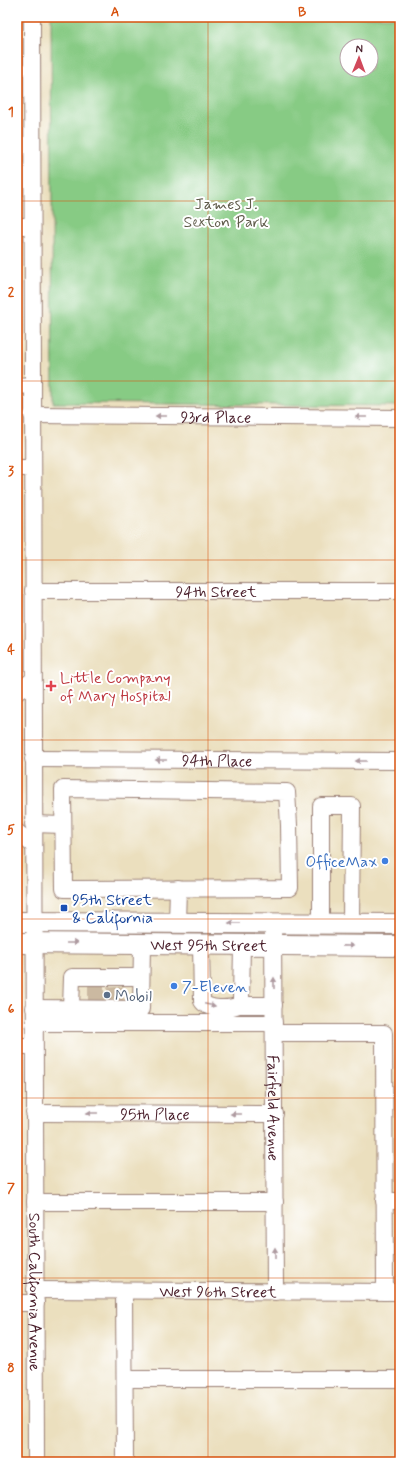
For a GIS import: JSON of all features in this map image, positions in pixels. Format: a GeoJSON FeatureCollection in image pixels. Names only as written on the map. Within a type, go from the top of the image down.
{"type":"FeatureCollection","features":[{"type":"Feature","properties":{"kind":"main road","name":"West 95th Street"},"geometry":{"type":"LineString","coordinates":[[25,922],[400,924]]}},
{"type":"Feature","properties":{"kind":"main road","name":"West 95th Street"},"geometry":{"type":"LineString","coordinates":[[25,943],[400,946]]}},
{"type":"Feature","properties":{"kind":"street","name":"South California Avenue"},"geometry":{"type":"LineString","coordinates":[[32,17],[25,226],[25,386],[32,416],[25,468],[33,591],[33,845],[25,922],[25,943],[34,1016],[36,1462]]}},
{"type":"Feature","properties":{"kind":"street","name":"93rd Place"},"geometry":{"type":"LineString","coordinates":[[32,416],[400,418]]}},
{"type":"Feature","properties":{"kind":"street","name":"94th Street"},"geometry":{"type":"LineString","coordinates":[[33,591],[400,591]]}},
{"type":"Feature","properties":{"kind":"street"},"geometry":{"type":"LineString","coordinates":[[17,692],[33,680]]}},
{"type":"Feature","properties":{"kind":"street","name":"94th Place"},"geometry":{"type":"LineString","coordinates":[[33,759],[400,761]]}},
{"type":"Feature","properties":{"kind":"street"},"geometry":{"type":"LineString","coordinates":[[63,789],[287,792],[290,888],[64,889],[63,825],[63,789]]}},
{"type":"Feature","properties":{"kind":"street"},"geometry":{"type":"LineString","coordinates":[[321,924],[321,806],[352,806],[351,924]]}},
{"type":"Feature","properties":{"kind":"street"},"geometry":{"type":"LineString","coordinates":[[33,824],[63,825]]}},
{"type":"Feature","properties":{"kind":"street"},"geometry":{"type":"LineString","coordinates":[[17,832],[33,845]]}},
{"type":"Feature","properties":{"kind":"street"},"geometry":{"type":"LineString","coordinates":[[177,923],[178,888]]}},
{"type":"Feature","properties":{"kind":"street","name":"Fairfield Avenue"},"geometry":{"type":"LineString","coordinates":[[274,923],[275,1292]]}},
{"type":"Feature","properties":{"kind":"street"},"geometry":{"type":"LineString","coordinates":[[34,1016],[72,1008],[96,1006],[115,1006],[140,1009],[142,944]]}},
{"type":"Feature","properties":{"kind":"street"},"geometry":{"type":"LineString","coordinates":[[201,944],[202,1001],[204,1004],[209,1006],[233,1007],[239,1005],[274,1005]]}},
{"type":"Feature","properties":{"kind":"street"},"geometry":{"type":"LineString","coordinates":[[239,1005],[241,1000],[242,945]]}},
{"type":"Feature","properties":{"kind":"street"},"geometry":{"type":"LineString","coordinates":[[72,1008],[72,977],[96,982],[115,982],[141,977]]}},
{"type":"Feature","properties":{"kind":"street"},"geometry":{"type":"LineString","coordinates":[[34,1016],[384,1033],[392,1201],[392,1292]]}},
{"type":"Feature","properties":{"kind":"street"},"geometry":{"type":"LineString","coordinates":[[17,1046],[34,1046]]}},
{"type":"Feature","properties":{"kind":"street","name":"95th Place"},"geometry":{"type":"LineString","coordinates":[[34,1113],[275,1114]]}},
{"type":"Feature","properties":{"kind":"street"},"geometry":{"type":"LineString","coordinates":[[35,1202],[275,1202]]}},
{"type":"Feature","properties":{"kind":"street"},"geometry":{"type":"LineString","coordinates":[[124,1290],[125,1462]]}},
{"type":"Feature","properties":{"kind":"street","name":"West 96th Street"},"geometry":{"type":"LineString","coordinates":[[17,1303],[36,1296],[124,1290],[392,1292]]}},
{"type":"Feature","properties":{"kind":"street"},"geometry":{"type":"LineString","coordinates":[[125,1379],[400,1379]]}},
{"type":"Feature","properties":{"kind":"green space","name":"James J. Sexton Park"},"geometry":{"type":"Polygon","coordinates":[[[51,17],[400,17],[400,406],[53,403],[51,17]]]}},
{"type":"Feature","properties":{"kind":"tunnel"},"geometry":{"type":"LineString","coordinates":[[96,986],[96,1003]]}},
{"type":"Feature","properties":{"kind":"tunnel"},"geometry":{"type":"LineString","coordinates":[[115,987],[116,1003]]}},
{"type":"Feature","properties":{"kind":"place","name":"Little Company of Mary Hospital"},"geometry":{"type":"Point","coordinates":[51,686]}},
{"type":"Feature","properties":{"kind":"place","name":"OfficeMax"},"geometry":{"type":"Point","coordinates":[385,861]}},
{"type":"Feature","properties":{"kind":"place","name":"95th Street & California"},"geometry":{"type":"Point","coordinates":[64,908]}},
{"type":"Feature","properties":{"kind":"place","name":"7-Eleven"},"geometry":{"type":"Point","coordinates":[174,986]}},
{"type":"Feature","properties":{"kind":"place","name":"Mobil"},"geometry":{"type":"Point","coordinates":[107,995]}}]}
